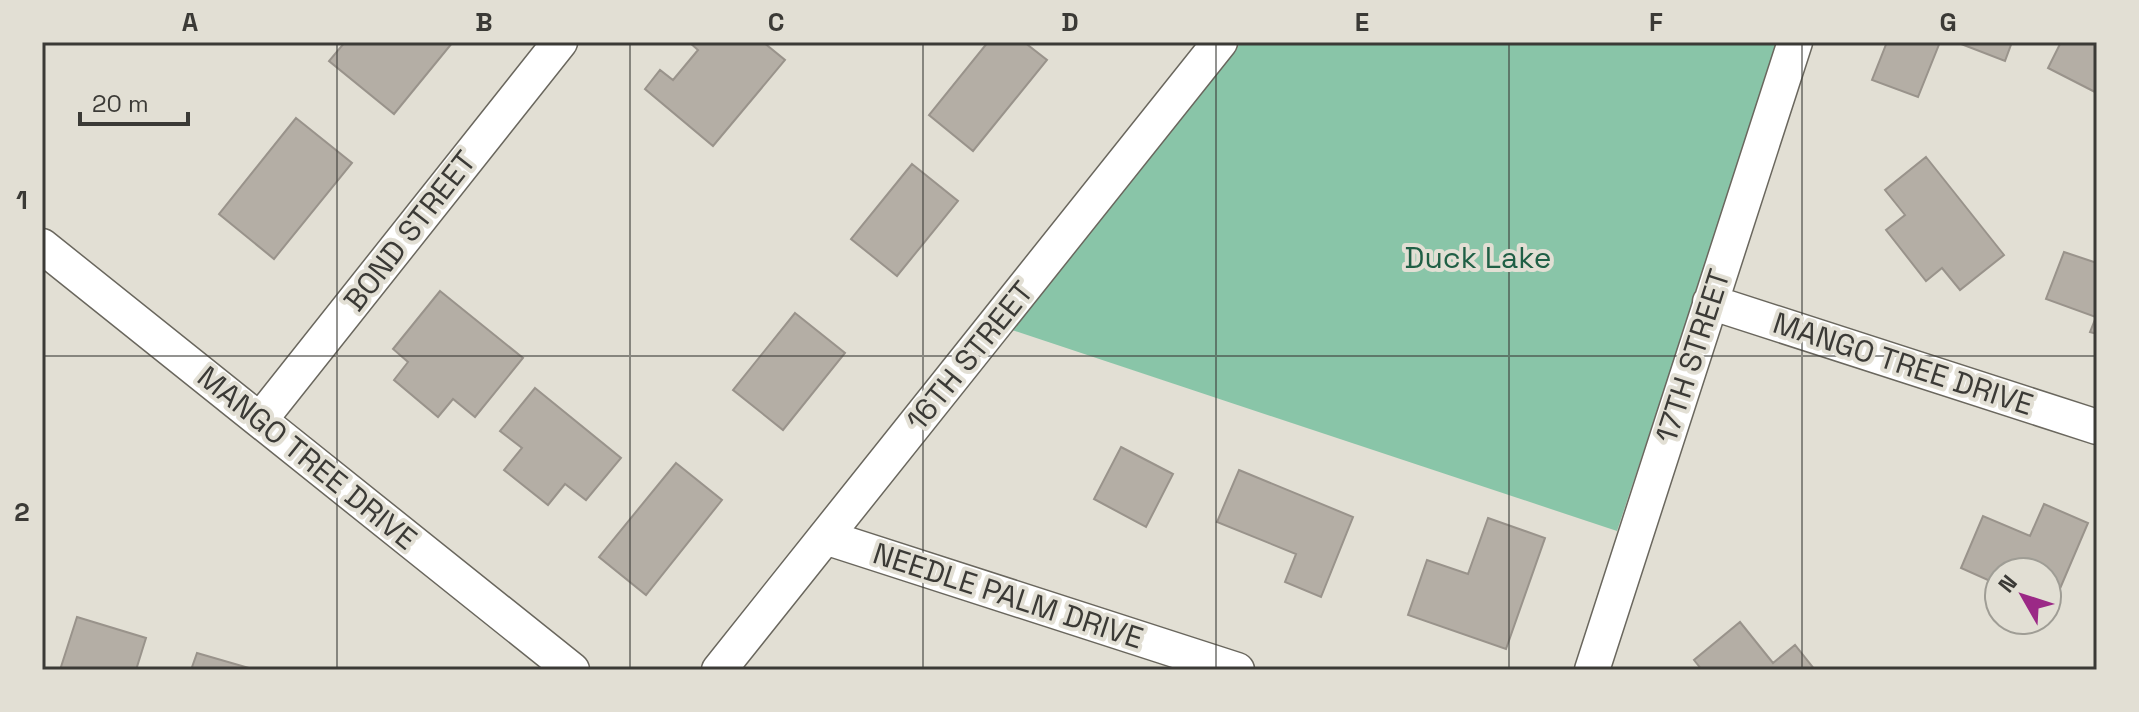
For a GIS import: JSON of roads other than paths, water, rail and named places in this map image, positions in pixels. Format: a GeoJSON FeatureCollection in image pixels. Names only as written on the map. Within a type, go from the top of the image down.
{"type":"FeatureCollection","features":[{"type":"Feature","properties":{"kind":"street","name":"BOND STREET"},"geometry":{"type":"LineString","coordinates":[[260,420],[560,42]]}},
{"type":"Feature","properties":{"kind":"street","name":"16TH STREET"},"geometry":{"type":"LineString","coordinates":[[719,670],[1220,42]]}},
{"type":"Feature","properties":{"kind":"street","name":"17TH STREET"},"geometry":{"type":"LineString","coordinates":[[1592,670],[1795,42]]}},
{"type":"Feature","properties":{"kind":"street","name":"MANGO TREE DRIVE"},"geometry":{"type":"LineString","coordinates":[[42,246],[572,670]]}},
{"type":"Feature","properties":{"kind":"street","name":"MANGO TREE DRIVE"},"geometry":{"type":"LineString","coordinates":[[1710,302],[2097,427]]}},
{"type":"Feature","properties":{"kind":"street","name":"NEEDLE PALM DRIVE"},"geometry":{"type":"LineString","coordinates":[[825,537],[1237,670]]}},
{"type":"Feature","properties":{"kind":"park label","name":"Duck Lake"},"geometry":{"type":"Point","coordinates":[1478,258]}}]}
